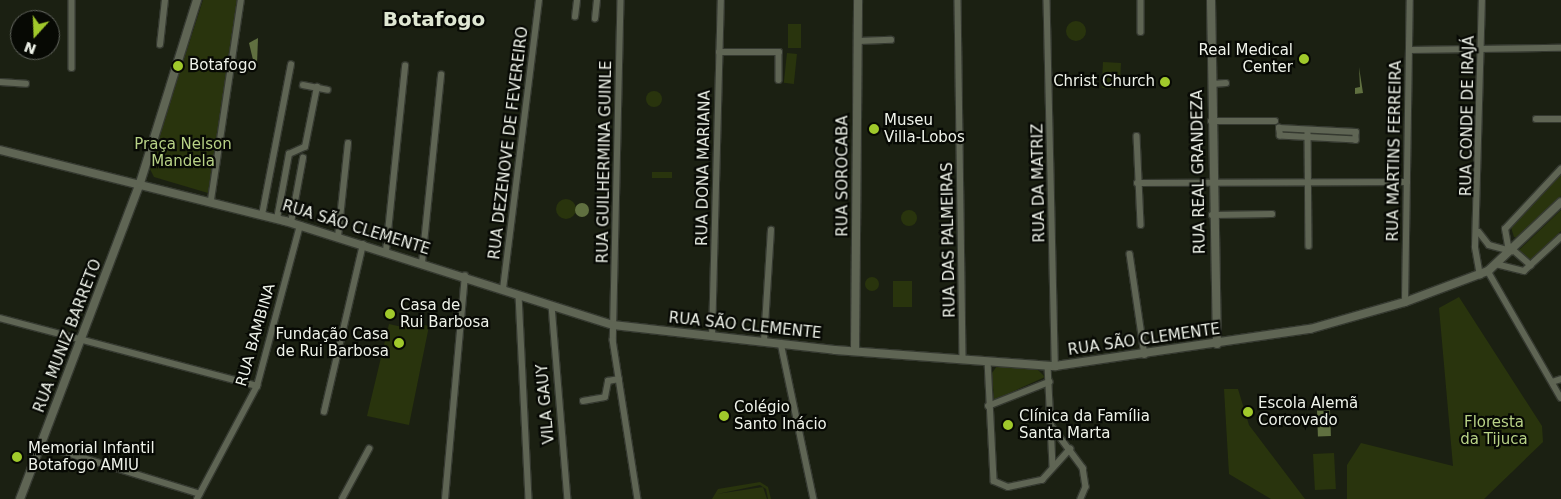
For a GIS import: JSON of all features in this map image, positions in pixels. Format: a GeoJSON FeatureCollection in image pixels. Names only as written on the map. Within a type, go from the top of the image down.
{"type":"FeatureCollection","features":[{"type":"Feature","properties":{"kind":"main road","name":"RUA MUNIZ BARRETO"},"geometry":{"type":"LineString","coordinates":[[20,499],[140,183],[197,0]]}},
{"type":"Feature","properties":{"kind":"main road","name":"RUA SOROCABA"},"geometry":{"type":"LineString","coordinates":[[855,351],[858,0]]}},
{"type":"Feature","properties":{"kind":"main road","name":"RUA REAL GRANDEZA"},"geometry":{"type":"LineString","coordinates":[[1211,0],[1212,215],[1217,344]]}},
{"type":"Feature","properties":{"kind":"main road","name":"RUA SÃO CLEMENTE"},"geometry":{"type":"LineString","coordinates":[[0,150],[210,200],[277,219],[422,262],[613,325],[855,351],[1052,366],[1145,355],[1317,328],[1405,302],[1480,276],[1488,271],[1512,251],[1561,202]]}},
{"type":"Feature","properties":{"kind":"street"},"geometry":{"type":"LineString","coordinates":[[72,0],[72,68]]}},
{"type":"Feature","properties":{"kind":"street"},"geometry":{"type":"LineString","coordinates":[[160,45],[164,0]]}},
{"type":"Feature","properties":{"kind":"street"},"geometry":{"type":"LineString","coordinates":[[210,200],[241,0]]}},
{"type":"Feature","properties":{"kind":"street","name":"RUA DEZENOVE DE FEVEREIRO"},"geometry":{"type":"LineString","coordinates":[[503,289],[539,0]]}},
{"type":"Feature","properties":{"kind":"street"},"geometry":{"type":"LineString","coordinates":[[575,17],[577,0]]}},
{"type":"Feature","properties":{"kind":"street"},"geometry":{"type":"LineString","coordinates":[[595,19],[596,0]]}},
{"type":"Feature","properties":{"kind":"street","name":"RUA GUILHERMINA GUINLE"},"geometry":{"type":"LineString","coordinates":[[621,0],[613,325],[619,379],[638,499]]}},
{"type":"Feature","properties":{"kind":"street","name":"RUA DONA MARIANA"},"geometry":{"type":"LineString","coordinates":[[712,337],[721,0]]}},
{"type":"Feature","properties":{"kind":"street","name":"RUA DAS PALMEIRAS"},"geometry":{"type":"LineString","coordinates":[[958,0],[963,359]]}},
{"type":"Feature","properties":{"kind":"street","name":"RUA DA MATRIZ"},"geometry":{"type":"LineString","coordinates":[[1047,0],[1052,366],[1049,382],[1053,466]]}},
{"type":"Feature","properties":{"kind":"street"},"geometry":{"type":"LineString","coordinates":[[1140,0],[1141,32]]}},
{"type":"Feature","properties":{"kind":"street","name":"RUA MARTINS FERREIRA"},"geometry":{"type":"LineString","coordinates":[[1405,302],[1410,0]]}},
{"type":"Feature","properties":{"kind":"street","name":"RUA CONDE DE IRAJÁ"},"geometry":{"type":"LineString","coordinates":[[1480,276],[1475,247],[1479,232],[1482,0]]}},
{"type":"Feature","properties":{"kind":"street"},"geometry":{"type":"LineString","coordinates":[[858,41],[892,40]]}},
{"type":"Feature","properties":{"kind":"street"},"geometry":{"type":"LineString","coordinates":[[1409,50],[1561,48]]}},
{"type":"Feature","properties":{"kind":"street"},"geometry":{"type":"LineString","coordinates":[[719,52],[779,52],[779,80]]}},
{"type":"Feature","properties":{"kind":"street"},"geometry":{"type":"LineString","coordinates":[[262,215],[291,65]]}},
{"type":"Feature","properties":{"kind":"street"},"geometry":{"type":"LineString","coordinates":[[386,251],[405,66]]}},
{"type":"Feature","properties":{"kind":"street"},"geometry":{"type":"LineString","coordinates":[[422,262],[441,75]]}},
{"type":"Feature","properties":{"kind":"street"},"geometry":{"type":"LineString","coordinates":[[0,82],[26,84]]}},
{"type":"Feature","properties":{"kind":"street"},"geometry":{"type":"LineString","coordinates":[[1212,84],[1226,83]]}},
{"type":"Feature","properties":{"kind":"street"},"geometry":{"type":"LineString","coordinates":[[303,85],[328,90]]}},
{"type":"Feature","properties":{"kind":"street"},"geometry":{"type":"LineString","coordinates":[[277,219],[289,154],[306,147],[316,88]]}},
{"type":"Feature","properties":{"kind":"street"},"geometry":{"type":"LineString","coordinates":[[1536,119],[1561,119]]}},
{"type":"Feature","properties":{"kind":"street"},"geometry":{"type":"LineString","coordinates":[[1211,121],[1275,121]]}},
{"type":"Feature","properties":{"kind":"street"},"geometry":{"type":"LineString","coordinates":[[1280,127],[1356,132],[1356,140],[1308,137],[1279,134],[1280,127]]}},
{"type":"Feature","properties":{"kind":"street"},"geometry":{"type":"LineString","coordinates":[[1308,129],[1309,246]]}},
{"type":"Feature","properties":{"kind":"street"},"geometry":{"type":"LineString","coordinates":[[1137,136],[1137,183],[1141,225]]}},
{"type":"Feature","properties":{"kind":"street"},"geometry":{"type":"LineString","coordinates":[[338,237],[348,144]]}},
{"type":"Feature","properties":{"kind":"street"},"geometry":{"type":"LineString","coordinates":[[290,223],[303,158]]}},
{"type":"Feature","properties":{"kind":"street"},"geometry":{"type":"LineString","coordinates":[[1531,266],[1512,251],[1506,242],[1507,225],[1561,169]]}},
{"type":"Feature","properties":{"kind":"street"},"geometry":{"type":"LineString","coordinates":[[1137,183],[1308,184],[1407,182]]}},
{"type":"Feature","properties":{"kind":"street"},"geometry":{"type":"LineString","coordinates":[[1212,215],[1272,214]]}},
{"type":"Feature","properties":{"kind":"street","name":"RUA BAMBINA"},"geometry":{"type":"LineString","coordinates":[[198,498],[257,386],[300,226]]}},
{"type":"Feature","properties":{"kind":"street"},"geometry":{"type":"LineString","coordinates":[[764,342],[772,230]]}},
{"type":"Feature","properties":{"kind":"street"},"geometry":{"type":"LineString","coordinates":[[1479,232],[1485,243],[1512,251]]}},
{"type":"Feature","properties":{"kind":"street"},"geometry":{"type":"LineString","coordinates":[[1496,264],[1524,271],[1561,237]]}},
{"type":"Feature","properties":{"kind":"street"},"geometry":{"type":"LineString","coordinates":[[324,412],[363,244]]}},
{"type":"Feature","properties":{"kind":"street"},"geometry":{"type":"LineString","coordinates":[[1130,254],[1145,355]]}},
{"type":"Feature","properties":{"kind":"street"},"geometry":{"type":"LineString","coordinates":[[1488,271],[1561,398]]}},
{"type":"Feature","properties":{"kind":"street"},"geometry":{"type":"LineString","coordinates":[[445,499],[465,276]]}},
{"type":"Feature","properties":{"kind":"street"},"geometry":{"type":"LineString","coordinates":[[519,295],[529,499]]}},
{"type":"Feature","properties":{"kind":"street","name":"VILA GAUY"},"geometry":{"type":"LineString","coordinates":[[552,306],[568,499]]}},
{"type":"Feature","properties":{"kind":"street"},"geometry":{"type":"LineString","coordinates":[[0,318],[82,338],[257,386]]}},
{"type":"Feature","properties":{"kind":"street"},"geometry":{"type":"LineString","coordinates":[[781,343],[814,499]]}},
{"type":"Feature","properties":{"kind":"street"},"geometry":{"type":"LineString","coordinates":[[988,361],[988,406],[992,476],[998,484],[1008,487],[1042,480],[1070,449]]}},
{"type":"Feature","properties":{"kind":"street"},"geometry":{"type":"LineString","coordinates":[[584,401],[605,397],[608,381],[619,379]]}},
{"type":"Feature","properties":{"kind":"street"},"geometry":{"type":"LineString","coordinates":[[1552,382],[1561,379]]}},
{"type":"Feature","properties":{"kind":"street"},"geometry":{"type":"LineString","coordinates":[[988,406],[1049,382]]}},
{"type":"Feature","properties":{"kind":"street"},"geometry":{"type":"LineString","coordinates":[[1051,425],[1070,449],[1085,478],[1081,499]]}},
{"type":"Feature","properties":{"kind":"street"},"geometry":{"type":"LineString","coordinates":[[41,445],[198,498]]}},
{"type":"Feature","properties":{"kind":"street"},"geometry":{"type":"LineString","coordinates":[[342,499],[369,449]]}},
{"type":"Feature","properties":{"kind":"green space","name":"Praça Nelson Mandela"},"geometry":{"type":"Polygon","coordinates":[[[203,0],[239,0],[208,193],[154,177],[149,167],[203,0]]]}},
{"type":"Feature","properties":{"kind":"green space"},"geometry":{"type":"Polygon","coordinates":[[[1076,21],[1083,24],[1086,31],[1083,38],[1076,41],[1069,38],[1066,31],[1069,24],[1076,21]]]}},
{"type":"Feature","properties":{"kind":"green space"},"geometry":{"type":"Polygon","coordinates":[[[788,24],[801,24],[801,48],[788,48],[788,24]]]}},
{"type":"Feature","properties":{"kind":"green space"},"geometry":{"type":"Polygon","coordinates":[[[787,53],[797,54],[794,84],[784,83],[787,53]]]}},
{"type":"Feature","properties":{"kind":"green space"},"geometry":{"type":"Polygon","coordinates":[[[1103,62],[1121,63],[1120,89],[1102,88],[1103,62]]]}},
{"type":"Feature","properties":{"kind":"green space"},"geometry":{"type":"Polygon","coordinates":[[[654,91],[660,93],[662,99],[660,105],[654,107],[648,105],[646,99],[648,93],[654,91]]]}},
{"type":"Feature","properties":{"kind":"green space"},"geometry":{"type":"Polygon","coordinates":[[[1286,130],[1352,134],[1348,137],[1289,134],[1286,130]]]}},
{"type":"Feature","properties":{"kind":"green space"},"geometry":{"type":"Polygon","coordinates":[[[652,172],[672,172],[672,178],[652,178],[652,172]]]}},
{"type":"Feature","properties":{"kind":"green space"},"geometry":{"type":"Polygon","coordinates":[[[1561,174],[1561,196],[1518,238],[1514,237],[1510,224],[1561,174]]]}},
{"type":"Feature","properties":{"kind":"green space"},"geometry":{"type":"Polygon","coordinates":[[[562,199],[570,199],[576,205],[576,213],[570,219],[562,219],[556,213],[556,205],[562,199]]]}},
{"type":"Feature","properties":{"kind":"green space"},"geometry":{"type":"Polygon","coordinates":[[[909,210],[915,212],[917,218],[915,224],[909,226],[903,224],[901,218],[903,212],[909,210]]]}},
{"type":"Feature","properties":{"kind":"green space"},"geometry":{"type":"Polygon","coordinates":[[[1561,210],[1561,231],[1530,261],[1518,251],[1561,210]]]}},
{"type":"Feature","properties":{"kind":"green space"},"geometry":{"type":"Polygon","coordinates":[[[872,277],[877,279],[879,284],[877,289],[872,291],[867,289],[865,284],[867,279],[872,277]]]}},
{"type":"Feature","properties":{"kind":"green space"},"geometry":{"type":"Polygon","coordinates":[[[893,281],[912,281],[912,307],[893,307],[893,281]]]}},
{"type":"Feature","properties":{"kind":"green space","name":"Floresta da Tijuca"},"geometry":{"type":"Polygon","coordinates":[[[1459,297],[1542,426],[1543,442],[1484,499],[1347,499],[1347,465],[1361,443],[1453,466],[1439,308],[1459,297]]]}},
{"type":"Feature","properties":{"kind":"green space"},"geometry":{"type":"Polygon","coordinates":[[[404,321],[429,326],[409,425],[367,416],[389,324],[402,327],[404,321]]]}},
{"type":"Feature","properties":{"kind":"green space"},"geometry":{"type":"Polygon","coordinates":[[[997,366],[1037,369],[1045,377],[994,400],[992,373],[997,366]]]}},
{"type":"Feature","properties":{"kind":"green space"},"geometry":{"type":"Polygon","coordinates":[[[1224,389],[1238,389],[1249,425],[1305,499],[1271,499],[1229,474],[1224,389]]]}},
{"type":"Feature","properties":{"kind":"green space"},"geometry":{"type":"Polygon","coordinates":[[[1334,453],[1336,489],[1315,490],[1313,454],[1334,453]]]}},
{"type":"Feature","properties":{"kind":"green space"},"geometry":{"type":"Polygon","coordinates":[[[760,482],[768,487],[771,499],[768,499],[766,489],[763,487],[767,499],[712,499],[718,489],[760,482]],[[760,485],[717,494],[763,487],[760,485]]]}},
{"type":"Feature","properties":{"kind":"shaded area"},"geometry":{"type":"Polygon","coordinates":[[[258,38],[257,64],[254,64],[249,43],[258,38]]]}},
{"type":"Feature","properties":{"kind":"shaded area"},"geometry":{"type":"Polygon","coordinates":[[[1359,67],[1363,93],[1355,94],[1355,88],[1360,87],[1359,67]]]}},
{"type":"Feature","properties":{"kind":"shaded area"},"geometry":{"type":"Polygon","coordinates":[[[579,203],[585,203],[589,210],[585,217],[579,217],[575,213],[575,207],[579,203]]]}},
{"type":"Feature","properties":{"kind":"shaded area"},"geometry":{"type":"Polygon","coordinates":[[[1317,410],[1330,410],[1331,436],[1318,436],[1317,410]]]}},
{"type":"Feature","properties":{"kind":"place","name":"Real Medical Center"},"geometry":{"type":"Point","coordinates":[1304,59]}},
{"type":"Feature","properties":{"kind":"place","name":"Botafogo"},"geometry":{"type":"Point","coordinates":[178,66]}},
{"type":"Feature","properties":{"kind":"place","name":"Christ Church"},"geometry":{"type":"Point","coordinates":[1165,82]}},
{"type":"Feature","properties":{"kind":"place","name":"Museu Villa-Lobos"},"geometry":{"type":"Point","coordinates":[874,129]}},
{"type":"Feature","properties":{"kind":"place","name":"Casa de Rui Barbosa"},"geometry":{"type":"Point","coordinates":[390,314]}},
{"type":"Feature","properties":{"kind":"place","name":"Fundação Casa de Rui Barbosa"},"geometry":{"type":"Point","coordinates":[399,343]}},
{"type":"Feature","properties":{"kind":"place","name":"Escola Alemã Corcovado"},"geometry":{"type":"Point","coordinates":[1248,412]}},
{"type":"Feature","properties":{"kind":"place","name":"Colégio Santo Inácio"},"geometry":{"type":"Point","coordinates":[724,416]}},
{"type":"Feature","properties":{"kind":"place","name":"Clínica da Família Santa Marta"},"geometry":{"type":"Point","coordinates":[1008,425]}},
{"type":"Feature","properties":{"kind":"place","name":"Memorial Infantil Botafogo AMIU"},"geometry":{"type":"Point","coordinates":[17,457]}},
{"type":"Feature","properties":{"kind":"district","name":"Botafogo"},"geometry":{"type":"Point","coordinates":[434,19]}}]}
